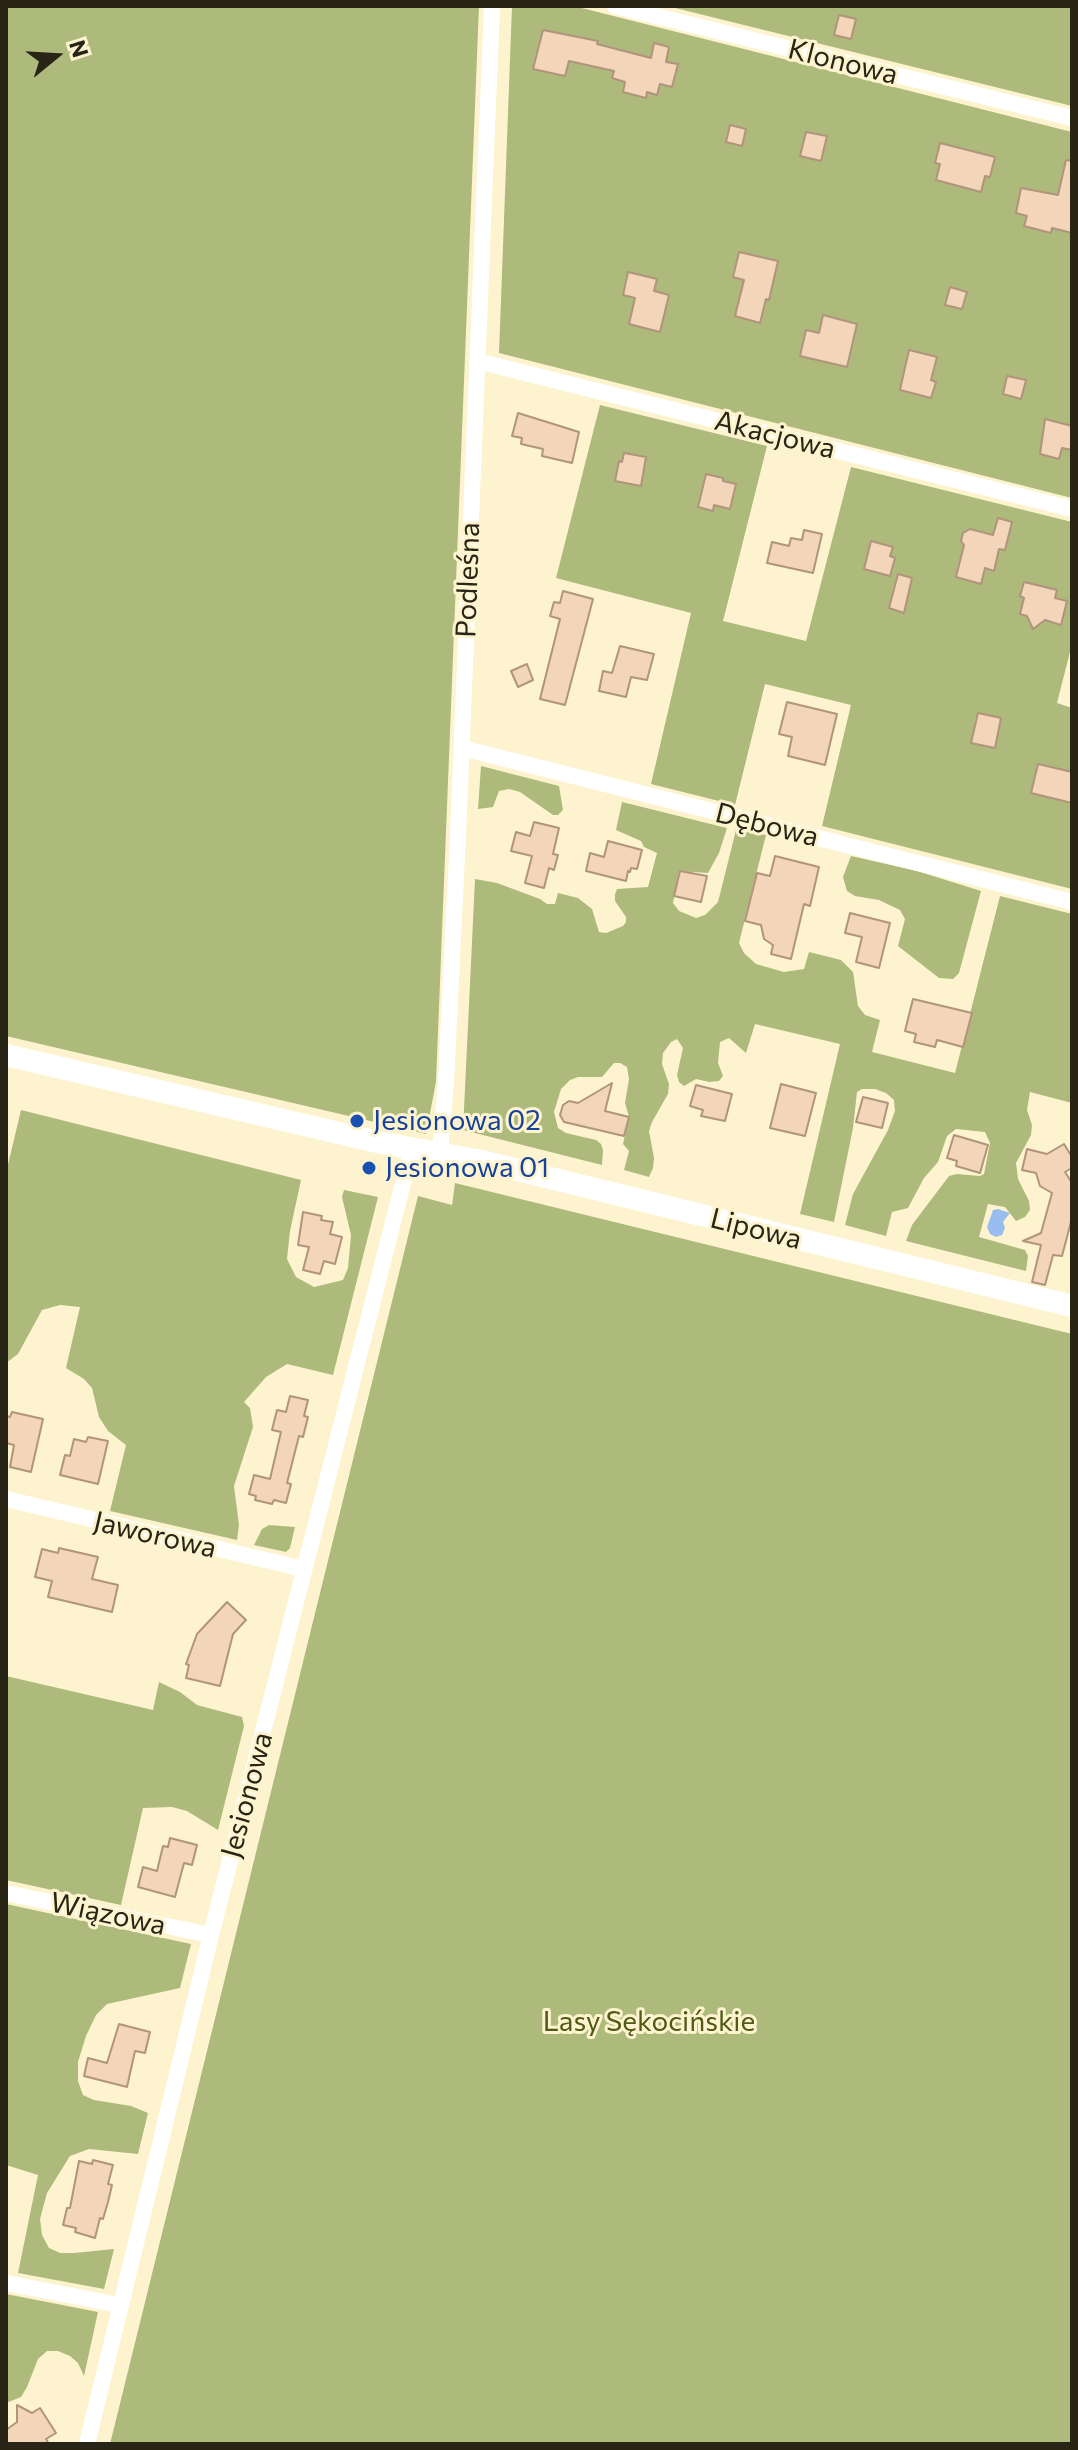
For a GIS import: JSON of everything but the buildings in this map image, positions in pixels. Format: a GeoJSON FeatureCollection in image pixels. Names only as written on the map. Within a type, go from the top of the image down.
{"type":"FeatureCollection","features":[{"type":"Feature","properties":{"kind":"street","name":"Podleśna"},"geometry":{"type":"LineString","coordinates":[[440,1153],[462,748],[492,6]]}},
{"type":"Feature","properties":{"kind":"street","name":"Klonowa"},"geometry":{"type":"LineString","coordinates":[[615,6],[1072,118]]}},
{"type":"Feature","properties":{"kind":"street","name":"Akacjowa"},"geometry":{"type":"LineString","coordinates":[[477,361],[1072,509]]}},
{"type":"Feature","properties":{"kind":"street","name":"Dębowa"},"geometry":{"type":"LineString","coordinates":[[462,748],[1072,902]]}},
{"type":"Feature","properties":{"kind":"street","name":"Lipowa"},"geometry":{"type":"LineString","coordinates":[[6,1055],[377,1142],[440,1153],[1072,1306]]}},
{"type":"Feature","properties":{"kind":"street","name":"Jesionowa"},"geometry":{"type":"LineString","coordinates":[[87,2444],[211,1935],[412,1148]]}},
{"type":"Feature","properties":{"kind":"street","name":"Jaworowa"},"geometry":{"type":"LineString","coordinates":[[6,1499],[304,1569]]}},
{"type":"Feature","properties":{"kind":"street","name":"Wiązowa"},"geometry":{"type":"LineString","coordinates":[[6,1893],[211,1935]]}},
{"type":"Feature","properties":{"kind":"street"},"geometry":{"type":"LineString","coordinates":[[6,2283],[119,2305]]}},
{"type":"Feature","properties":{"kind":"green space"},"geometry":{"type":"Polygon","coordinates":[[[6,6],[479,6],[436,1082],[426,1134],[6,1036],[6,6]]]}},
{"type":"Feature","properties":{"kind":"green space"},"geometry":{"type":"Polygon","coordinates":[[[512,6],[574,6],[1072,132],[1072,498],[499,353],[512,6]]]}},
{"type":"Feature","properties":{"kind":"green space"},"geometry":{"type":"Polygon","coordinates":[[[667,6],[1072,6],[1072,106],[667,6]]]}},
{"type":"Feature","properties":{"kind":"green space"},"geometry":{"type":"Polygon","coordinates":[[[600,405],[767,446],[723,621],[806,641],[851,467],[1072,522],[1072,644],[1057,703],[1072,708],[1072,889],[822,826],[851,705],[765,684],[735,805],[651,784],[691,613],[556,578],[600,405]]]}},
{"type":"Feature","properties":{"kind":"green space"},"geometry":{"type":"Polygon","coordinates":[[[481,766],[559,786],[563,810],[553,815],[520,792],[509,789],[499,791],[493,807],[478,809],[481,766]]]}},
{"type":"Feature","properties":{"kind":"green space"},"geometry":{"type":"Polygon","coordinates":[[[622,802],[727,828],[708,873],[679,871],[673,903],[679,911],[696,918],[705,915],[718,902],[736,830],[766,835],[739,943],[744,953],[756,964],[784,972],[804,969],[809,952],[841,960],[853,972],[858,1006],[865,1015],[880,1020],[872,1052],[955,1073],[1000,896],[1072,914],[1072,1103],[1030,1092],[1027,1110],[1032,1125],[1031,1135],[1016,1163],[1018,1179],[1030,1210],[1025,1217],[1016,1221],[1005,1207],[988,1204],[979,1237],[1025,1250],[1028,1256],[1026,1271],[906,1241],[912,1225],[949,1176],[984,1174],[990,1143],[985,1132],[956,1129],[947,1136],[938,1162],[924,1178],[908,1208],[892,1212],[886,1236],[845,1225],[853,1194],[895,1111],[894,1100],[875,1089],[857,1092],[834,1222],[800,1214],[840,1044],[755,1024],[746,1053],[729,1038],[720,1042],[718,1063],[723,1076],[719,1081],[696,1079],[684,1086],[677,1075],[683,1048],[677,1039],[671,1042],[663,1053],[662,1064],[669,1084],[668,1094],[649,1131],[654,1158],[649,1177],[624,1170],[629,1151],[623,1144],[629,1117],[625,1103],[629,1079],[627,1067],[620,1063],[614,1063],[602,1077],[570,1080],[561,1089],[554,1112],[558,1128],[601,1144],[602,1165],[463,1130],[475,879],[497,883],[547,904],[555,904],[558,893],[578,898],[592,909],[599,932],[606,933],[623,926],[626,917],[615,901],[617,889],[648,887],[657,853],[644,847],[641,841],[616,830],[622,802]]]}},
{"type":"Feature","properties":{"kind":"green space"},"geometry":{"type":"Polygon","coordinates":[[[851,856],[917,871],[981,891],[959,973],[953,979],[939,978],[898,946],[905,919],[900,910],[847,891],[843,877],[851,856]]]}},
{"type":"Feature","properties":{"kind":"green space"},"geometry":{"type":"Polygon","coordinates":[[[21,1110],[301,1180],[287,1259],[296,1277],[314,1287],[343,1280],[348,1268],[351,1235],[342,1197],[344,1190],[378,1197],[333,1375],[287,1364],[266,1377],[244,1402],[250,1408],[253,1427],[234,1486],[239,1525],[237,1540],[110,1511],[126,1445],[108,1431],[99,1417],[92,1388],[66,1368],[80,1307],[60,1305],[42,1310],[18,1354],[6,1363],[6,1173],[21,1110]]]}},
{"type":"Feature","properties":{"kind":"green space","name":"Lasy Sękocińskie"},"geometry":{"type":"Polygon","coordinates":[[[455,1183],[1072,1334],[1072,2444],[110,2444],[418,1196],[452,1205],[455,1183]]]}},
{"type":"Feature","properties":{"kind":"green space"},"geometry":{"type":"Polygon","coordinates":[[[269,1525],[295,1527],[290,1548],[286,1552],[254,1545],[262,1529],[269,1525]]]}},
{"type":"Feature","properties":{"kind":"green space"},"geometry":{"type":"Polygon","coordinates":[[[6,1676],[153,1710],[159,1682],[197,1705],[242,1717],[244,1726],[218,1830],[187,1811],[172,1807],[143,1808],[121,1905],[6,1880],[6,1676]]]}},
{"type":"Feature","properties":{"kind":"green space"},"geometry":{"type":"Polygon","coordinates":[[[6,1904],[191,1944],[180,1988],[107,2004],[96,2015],[78,2062],[78,2081],[83,2095],[148,2113],[138,2154],[89,2149],[70,2156],[47,2193],[40,2219],[42,2235],[49,2248],[60,2253],[114,2249],[104,2289],[18,2273],[38,2175],[6,2165],[6,1904]]]}},
{"type":"Feature","properties":{"kind":"green space"},"geometry":{"type":"Polygon","coordinates":[[[6,2294],[98,2312],[84,2376],[78,2363],[70,2356],[47,2351],[38,2359],[21,2397],[6,2403],[6,2294]]]}},
{"type":"Feature","properties":{"kind":"water"},"geometry":{"type":"Polygon","coordinates":[[[993,1210],[1010,1213],[1003,1222],[1005,1228],[1002,1235],[996,1237],[990,1234],[987,1227],[993,1210]]]}},
{"type":"Feature","properties":{"kind":"place","name":"Jesionowa 02"},"geometry":{"type":"Point","coordinates":[357,1121]}},
{"type":"Feature","properties":{"kind":"place","name":"Jesionowa 01"},"geometry":{"type":"Point","coordinates":[369,1168]}}]}
